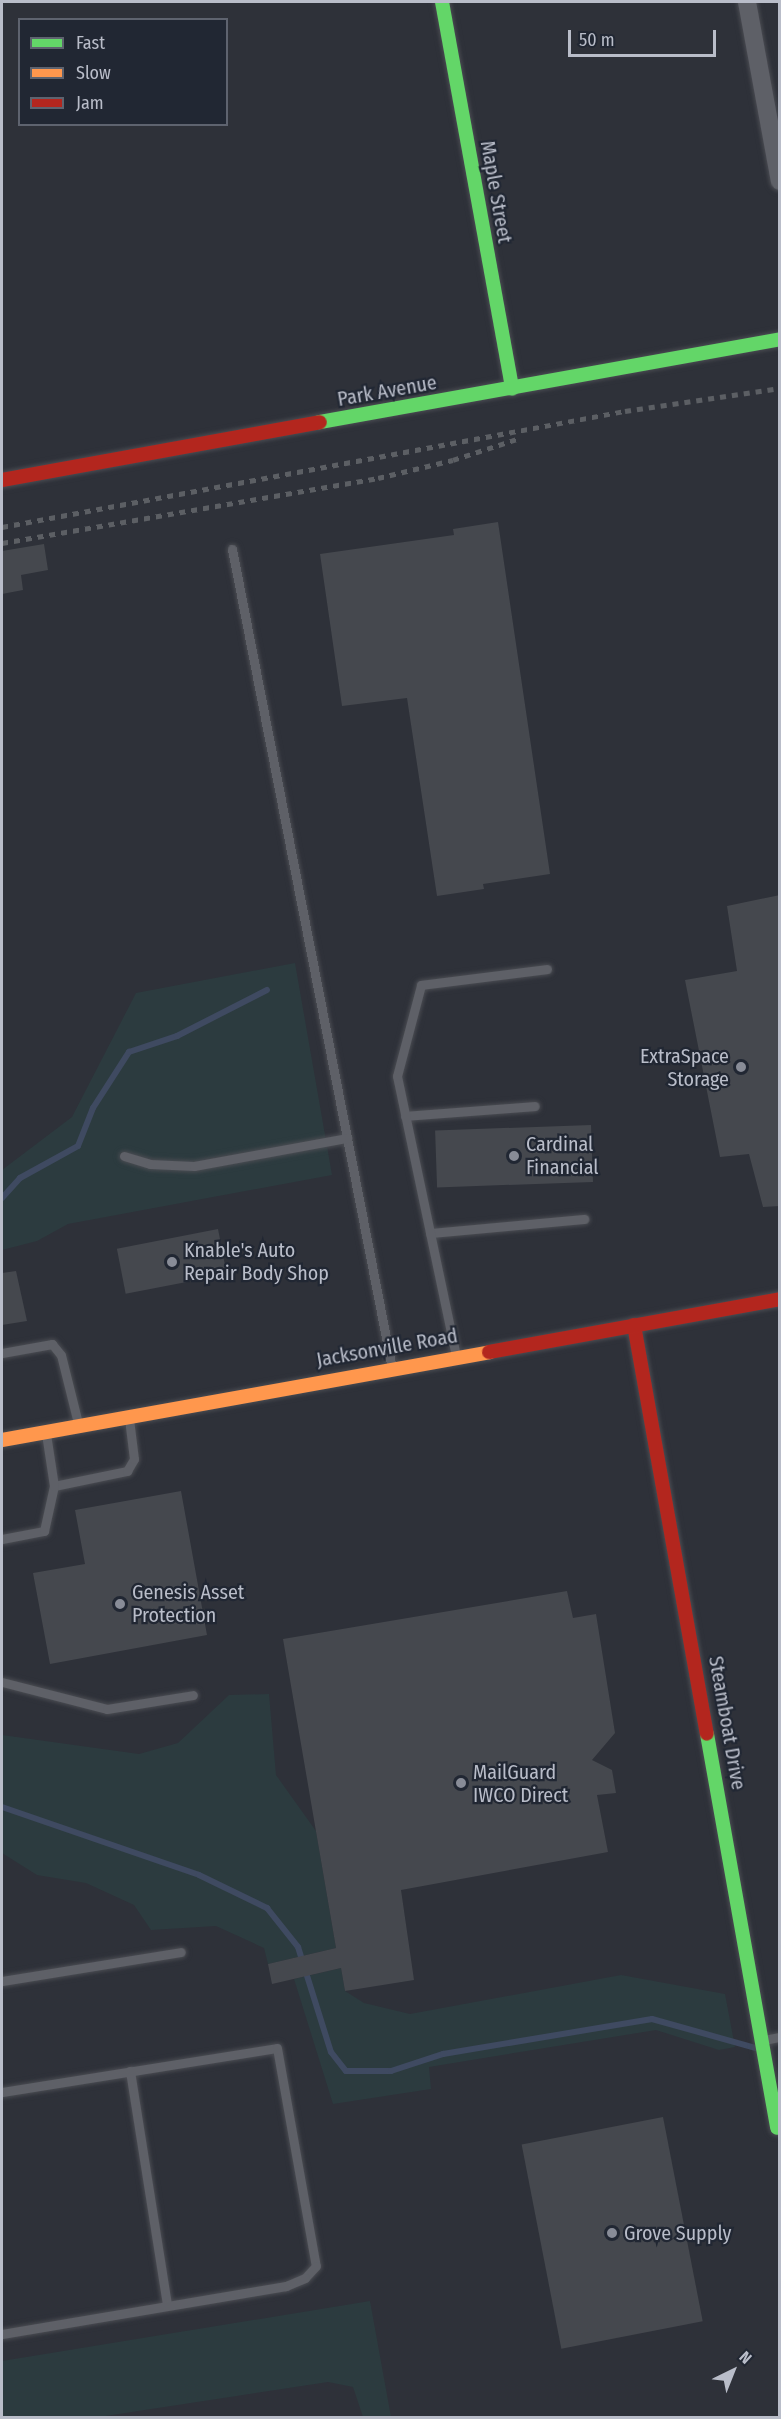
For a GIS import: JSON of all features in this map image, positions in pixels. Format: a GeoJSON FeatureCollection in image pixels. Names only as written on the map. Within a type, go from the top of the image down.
{"type":"FeatureCollection","features":[{"type":"Feature","properties":{"kind":"street","name":"Maple Street"},"geometry":{"type":"LineString","coordinates":[[442,2],[512,389]]}},
{"type":"Feature","properties":{"kind":"street"},"geometry":{"type":"LineString","coordinates":[[747,2],[780,181]]}},
{"type":"Feature","properties":{"kind":"street","name":"Park Avenue"},"geometry":{"type":"LineString","coordinates":[[2,480],[780,339]]}},
{"type":"Feature","properties":{"kind":"street","name":"Jacksonville Road"},"geometry":{"type":"LineString","coordinates":[[2,1440],[780,1299]]}},
{"type":"Feature","properties":{"kind":"street","name":"Steamboat Drive"},"geometry":{"type":"LineString","coordinates":[[633,1325],[777,2128]]}},
{"type":"Feature","properties":{"kind":"lane"},"geometry":{"type":"LineString","coordinates":[[232,549],[392,1368]]}},
{"type":"Feature","properties":{"kind":"lane"},"geometry":{"type":"LineString","coordinates":[[456,1357],[397,1076],[421,985],[547,969]]}},
{"type":"Feature","properties":{"kind":"lane"},"geometry":{"type":"LineString","coordinates":[[405,1116],[535,1106]]}},
{"type":"Feature","properties":{"kind":"lane"},"geometry":{"type":"LineString","coordinates":[[124,1156],[150,1164],[194,1166],[347,1138]]}},
{"type":"Feature","properties":{"kind":"lane"},"geometry":{"type":"LineString","coordinates":[[430,1233],[584,1219]]}},
{"type":"Feature","properties":{"kind":"lane"},"geometry":{"type":"LineString","coordinates":[[2,1353],[52,1344],[62,1355],[79,1426]]}},
{"type":"Feature","properties":{"kind":"lane"},"geometry":{"type":"LineString","coordinates":[[54,1486],[127,1471],[134,1459],[128,1416]]}},
{"type":"Feature","properties":{"kind":"lane"},"geometry":{"type":"LineString","coordinates":[[2,1539],[44,1531],[54,1486],[46,1432]]}},
{"type":"Feature","properties":{"kind":"lane"},"geometry":{"type":"LineString","coordinates":[[2,1682],[107,1709],[193,1695]]}},
{"type":"Feature","properties":{"kind":"lane"},"geometry":{"type":"LineString","coordinates":[[2,1981],[181,1952]]}},
{"type":"Feature","properties":{"kind":"lane"},"geometry":{"type":"LineString","coordinates":[[761,2040],[780,2037]]}},
{"type":"Feature","properties":{"kind":"lane"},"geometry":{"type":"LineString","coordinates":[[2,2092],[277,2048],[316,2266],[305,2278],[286,2286],[2,2334]]}},
{"type":"Feature","properties":{"kind":"lane"},"geometry":{"type":"LineString","coordinates":[[130,2071],[166,2305]]}},
{"type":"Feature","properties":{"kind":"shaded area"},"geometry":{"type":"Polygon","coordinates":[[[295,963],[332,1175],[68,1224],[37,1241],[2,1250],[2,1170],[72,1117],[136,993],[295,963]]]}},
{"type":"Feature","properties":{"kind":"shaded area"},"geometry":{"type":"Polygon","coordinates":[[[269,1694],[276,1775],[316,1831],[336,1948],[268,1964],[264,1948],[216,1926],[151,1930],[134,1905],[86,1883],[37,1875],[2,1853],[2,1735],[139,1754],[178,1743],[229,1695],[269,1694]]]}},
{"type":"Feature","properties":{"kind":"shaded area"},"geometry":{"type":"Polygon","coordinates":[[[341,1968],[345,1991],[364,2003],[410,2014],[621,1975],[725,1994],[735,2047],[719,2050],[656,2030],[429,2067],[431,2089],[333,2104],[294,1979],[341,1968]]]}},
{"type":"Feature","properties":{"kind":"shaded area"},"geometry":{"type":"Polygon","coordinates":[[[370,2301],[391,2417],[363,2417],[353,2387],[328,2382],[99,2417],[2,2417],[2,2361],[370,2301]]]}},
{"type":"Feature","properties":{"kind":"building"},"geometry":{"type":"Polygon","coordinates":[[[498,522],[550,874],[483,884],[484,889],[437,896],[407,698],[342,706],[320,554],[454,535],[453,529],[498,522]]]}},
{"type":"Feature","properties":{"kind":"building"},"geometry":{"type":"Polygon","coordinates":[[[44,544],[48,570],[21,575],[23,590],[2,594],[2,551],[44,544]]]}},
{"type":"Feature","properties":{"kind":"building","name":"ExtraSpace Storage"},"geometry":{"type":"Polygon","coordinates":[[[780,895],[780,1206],[763,1207],[749,1154],[720,1157],[685,980],[737,971],[727,906],[780,895]]]}},
{"type":"Feature","properties":{"kind":"building","name":"Cardinal Financial"},"geometry":{"type":"Polygon","coordinates":[[[591,1125],[593,1182],[437,1187],[435,1130],[591,1125]]]}},
{"type":"Feature","properties":{"kind":"building","name":"Knable's Auto Repair Body Shop"},"geometry":{"type":"Polygon","coordinates":[[[218,1229],[227,1274],[126,1294],[117,1249],[218,1229]]]}},
{"type":"Feature","properties":{"kind":"building"},"geometry":{"type":"Polygon","coordinates":[[[16,1271],[27,1321],[2,1325],[2,1273],[16,1271]]]}},
{"type":"Feature","properties":{"kind":"building","name":"Genesis Asset Protection"},"geometry":{"type":"Polygon","coordinates":[[[181,1491],[207,1635],[50,1664],[33,1573],[85,1564],[75,1510],[181,1491]]]}},
{"type":"Feature","properties":{"kind":"building","name":"MailGuard IWCO Direct"},"geometry":{"type":"Polygon","coordinates":[[[567,1591],[573,1618],[596,1614],[615,1733],[592,1760],[612,1770],[616,1793],[597,1795],[608,1852],[401,1890],[414,1980],[345,1991],[341,1968],[272,1984],[268,1964],[336,1948],[283,1639],[567,1591]]]}},
{"type":"Feature","properties":{"kind":"building","name":"Grove Supply"},"geometry":{"type":"Polygon","coordinates":[[[663,2117],[703,2321],[561,2349],[522,2144],[663,2117]]]}},
{"type":"Feature","properties":{"kind":"waterway"},"geometry":{"type":"LineString","coordinates":[[2,1198],[20,1178],[78,1146],[93,1108],[129,1052],[177,1036],[267,990]]}},
{"type":"Feature","properties":{"kind":"waterway"},"geometry":{"type":"LineString","coordinates":[[2,1807],[199,1875],[267,1908],[298,1947],[331,2052],[346,2071],[391,2071],[443,2054],[652,2019],[756,2048]]}},
{"type":"Feature","properties":{"kind":"railway"},"geometry":{"type":"LineString","coordinates":[[2,527],[625,411],[780,388]]}},
{"type":"Feature","properties":{"kind":"railway"},"geometry":{"type":"LineString","coordinates":[[2,543],[378,478],[453,460],[517,439]]}},
{"type":"Feature","properties":{"kind":"traffic: fast"},"geometry":{"type":"LineString","coordinates":[[442,2],[512,389]]}},
{"type":"Feature","properties":{"kind":"traffic: fast"},"geometry":{"type":"LineString","coordinates":[[320,422],[780,339]]}},
{"type":"Feature","properties":{"kind":"traffic: fast"},"geometry":{"type":"LineString","coordinates":[[707,1734],[777,2128]]}},
{"type":"Feature","properties":{"kind":"traffic: slow"},"geometry":{"type":"LineString","coordinates":[[2,1440],[489,1352]]}},
{"type":"Feature","properties":{"kind":"traffic: jam"},"geometry":{"type":"LineString","coordinates":[[2,480],[320,422]]}},
{"type":"Feature","properties":{"kind":"traffic: jam"},"geometry":{"type":"LineString","coordinates":[[489,1352],[780,1299]]}},
{"type":"Feature","properties":{"kind":"traffic: jam"},"geometry":{"type":"LineString","coordinates":[[634,1325],[707,1734]]}},
{"type":"Feature","properties":{"kind":"place","name":"ExtraSpace Storage"},"geometry":{"type":"Point","coordinates":[741,1067]}},
{"type":"Feature","properties":{"kind":"place","name":"Cardinal Financial"},"geometry":{"type":"Point","coordinates":[514,1156]}},
{"type":"Feature","properties":{"kind":"place","name":"Knable's Auto Repair Body Shop"},"geometry":{"type":"Point","coordinates":[172,1262]}},
{"type":"Feature","properties":{"kind":"place","name":"Genesis Asset Protection"},"geometry":{"type":"Point","coordinates":[120,1604]}},
{"type":"Feature","properties":{"kind":"place","name":"MailGuard IWCO Direct"},"geometry":{"type":"Point","coordinates":[461,1783]}},
{"type":"Feature","properties":{"kind":"place","name":"Grove Supply"},"geometry":{"type":"Point","coordinates":[612,2233]}}]}
